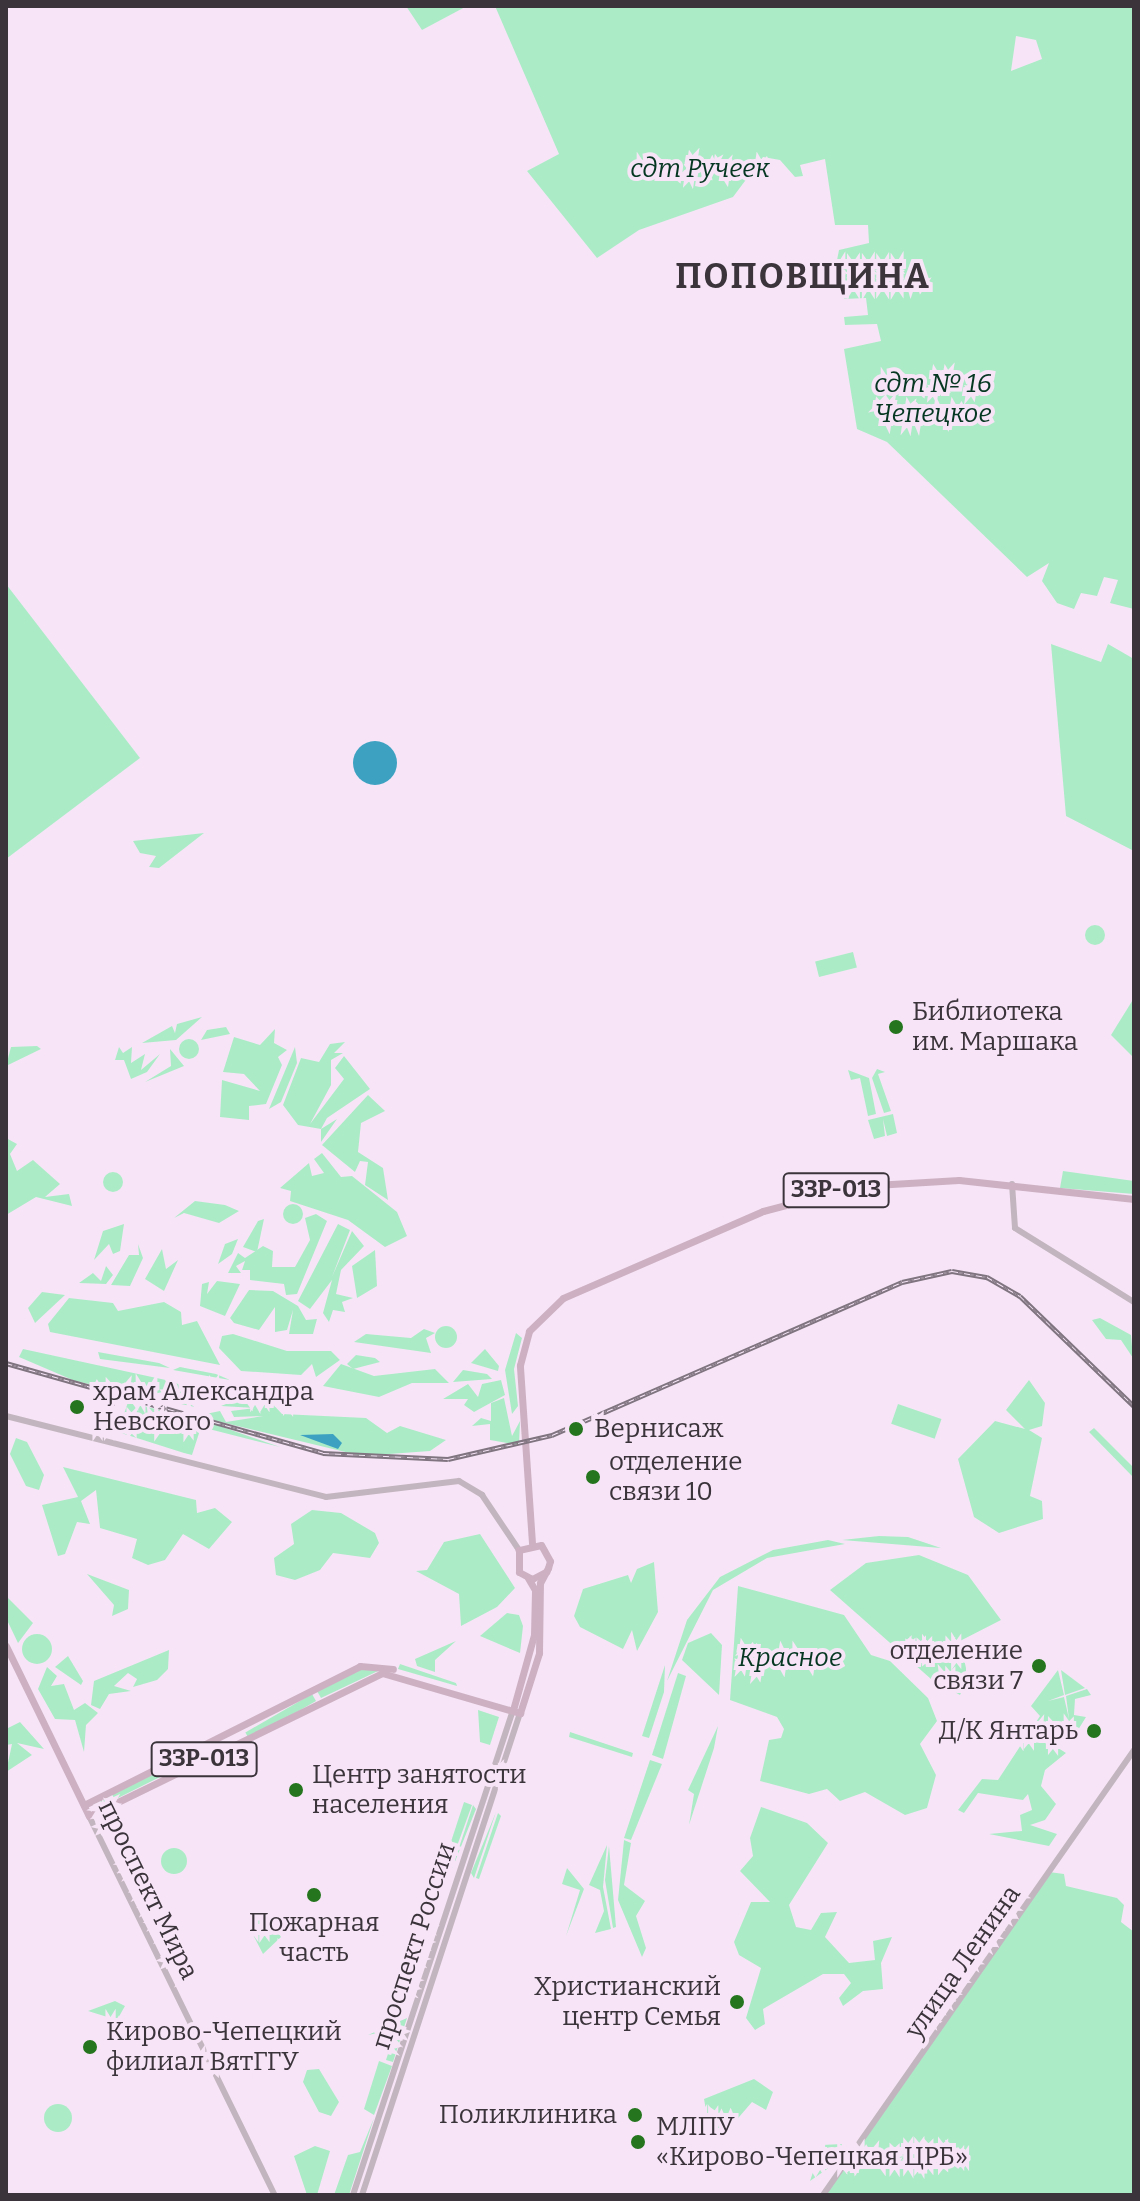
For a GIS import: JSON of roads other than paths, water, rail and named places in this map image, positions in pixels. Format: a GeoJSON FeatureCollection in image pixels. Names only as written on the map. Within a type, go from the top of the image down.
{"type":"FeatureCollection","features":[{"type":"Feature","properties":{"kind":"main road","name":"33Р-013"},"geometry":{"type":"LineString","coordinates":[[532,1543],[527,1434],[520,1375],[525,1343],[548,1308],[573,1292],[792,1201],[897,1181],[1012,1184],[1134,1199]]}},
{"type":"Feature","properties":{"kind":"main road"},"geometry":{"type":"LineString","coordinates":[[1012,1184],[1015,1228],[1134,1302]]}},
{"type":"Feature","properties":{"kind":"main road"},"geometry":{"type":"LineString","coordinates":[[6,1416],[326,1497],[459,1481],[482,1495],[519,1550],[515,1568],[528,1578],[535,1590],[534,1635],[516,1711]]}},
{"type":"Feature","properties":{"kind":"main road"},"geometry":{"type":"LineString","coordinates":[[516,1711],[539,1653],[546,1572],[546,1549],[532,1543],[519,1550]]}},
{"type":"Feature","properties":{"kind":"main road"},"geometry":{"type":"LineString","coordinates":[[528,1578],[546,1572]]}},
{"type":"Feature","properties":{"kind":"main road","name":"проспект Мира"},"geometry":{"type":"LineString","coordinates":[[6,1646],[275,2195]]}},
{"type":"Feature","properties":{"kind":"main road","name":"33Р-013"},"geometry":{"type":"LineString","coordinates":[[84,1805],[360,1666],[406,1675],[516,1711]]}},
{"type":"Feature","properties":{"kind":"main road","name":"33Р-013"},"geometry":{"type":"LineString","coordinates":[[89,1816],[376,1675],[406,1675]]}},
{"type":"Feature","properties":{"kind":"main road","name":"проспект России"},"geometry":{"type":"LineString","coordinates":[[353,2195],[516,1711]]}},
{"type":"Feature","properties":{"kind":"main road","name":"проспект России"},"geometry":{"type":"LineString","coordinates":[[362,2195],[516,1711]]}},
{"type":"Feature","properties":{"kind":"main road","name":"улица Ленина"},"geometry":{"type":"LineString","coordinates":[[823,2195],[1134,1750]]}},
{"type":"Feature","properties":{"kind":"water"},"geometry":{"type":"Polygon","coordinates":[[[375,741],[390,748],[397,763],[390,778],[375,785],[360,778],[353,763],[360,748],[375,741]]]}},
{"type":"Feature","properties":{"kind":"water"},"geometry":{"type":"Polygon","coordinates":[[[333,1434],[342,1443],[338,1449],[300,1435],[333,1434]]]}},
{"type":"Feature","properties":{"kind":"railway"},"geometry":{"type":"LineString","coordinates":[[6,1363],[323,1453],[448,1459],[552,1435],[902,1282],[952,1271],[987,1277],[1020,1296],[1134,1406]]}},
{"type":"Feature","properties":{"kind":"place","name":"Библиотека им. Маршака"},"geometry":{"type":"Point","coordinates":[896,1027]}},
{"type":"Feature","properties":{"kind":"place","name":"храм Александра Невского"},"geometry":{"type":"Point","coordinates":[77,1407]}},
{"type":"Feature","properties":{"kind":"place","name":"Вернисаж"},"geometry":{"type":"Point","coordinates":[576,1429]}},
{"type":"Feature","properties":{"kind":"place","name":"отделение связи 10"},"geometry":{"type":"Point","coordinates":[593,1477]}},
{"type":"Feature","properties":{"kind":"place","name":"отделение связи 7"},"geometry":{"type":"Point","coordinates":[1039,1666]}},
{"type":"Feature","properties":{"kind":"place","name":"Д/К Янтарь"},"geometry":{"type":"Point","coordinates":[1094,1731]}},
{"type":"Feature","properties":{"kind":"place","name":"Центр занятости населения"},"geometry":{"type":"Point","coordinates":[296,1790]}},
{"type":"Feature","properties":{"kind":"place","name":"Пожарная часть"},"geometry":{"type":"Point","coordinates":[314,1895]}},
{"type":"Feature","properties":{"kind":"place","name":"Христианский центр Семья"},"geometry":{"type":"Point","coordinates":[737,2002]}},
{"type":"Feature","properties":{"kind":"place","name":"Кирово-Чепецкий филиал ВятГГУ"},"geometry":{"type":"Point","coordinates":[90,2047]}},
{"type":"Feature","properties":{"kind":"place","name":"Поликлиника"},"geometry":{"type":"Point","coordinates":[635,2115]}},
{"type":"Feature","properties":{"kind":"place","name":"МЛПУ «Кирово-Чепецкая ЦРБ»"},"geometry":{"type":"Point","coordinates":[638,2142]}},
{"type":"Feature","properties":{"kind":"district","name":"ПОПОВЩИНА"},"geometry":{"type":"Point","coordinates":[803,277]}},
{"type":"Feature","properties":{"kind":"park label","name":"сдт Ручеек"},"geometry":{"type":"Point","coordinates":[700,169]}},
{"type":"Feature","properties":{"kind":"park label","name":"сдт № 16 Чепецкое"},"geometry":{"type":"Point","coordinates":[933,399]}},
{"type":"Feature","properties":{"kind":"park label","name":"Красное"},"geometry":{"type":"Point","coordinates":[790,1658]}}]}
